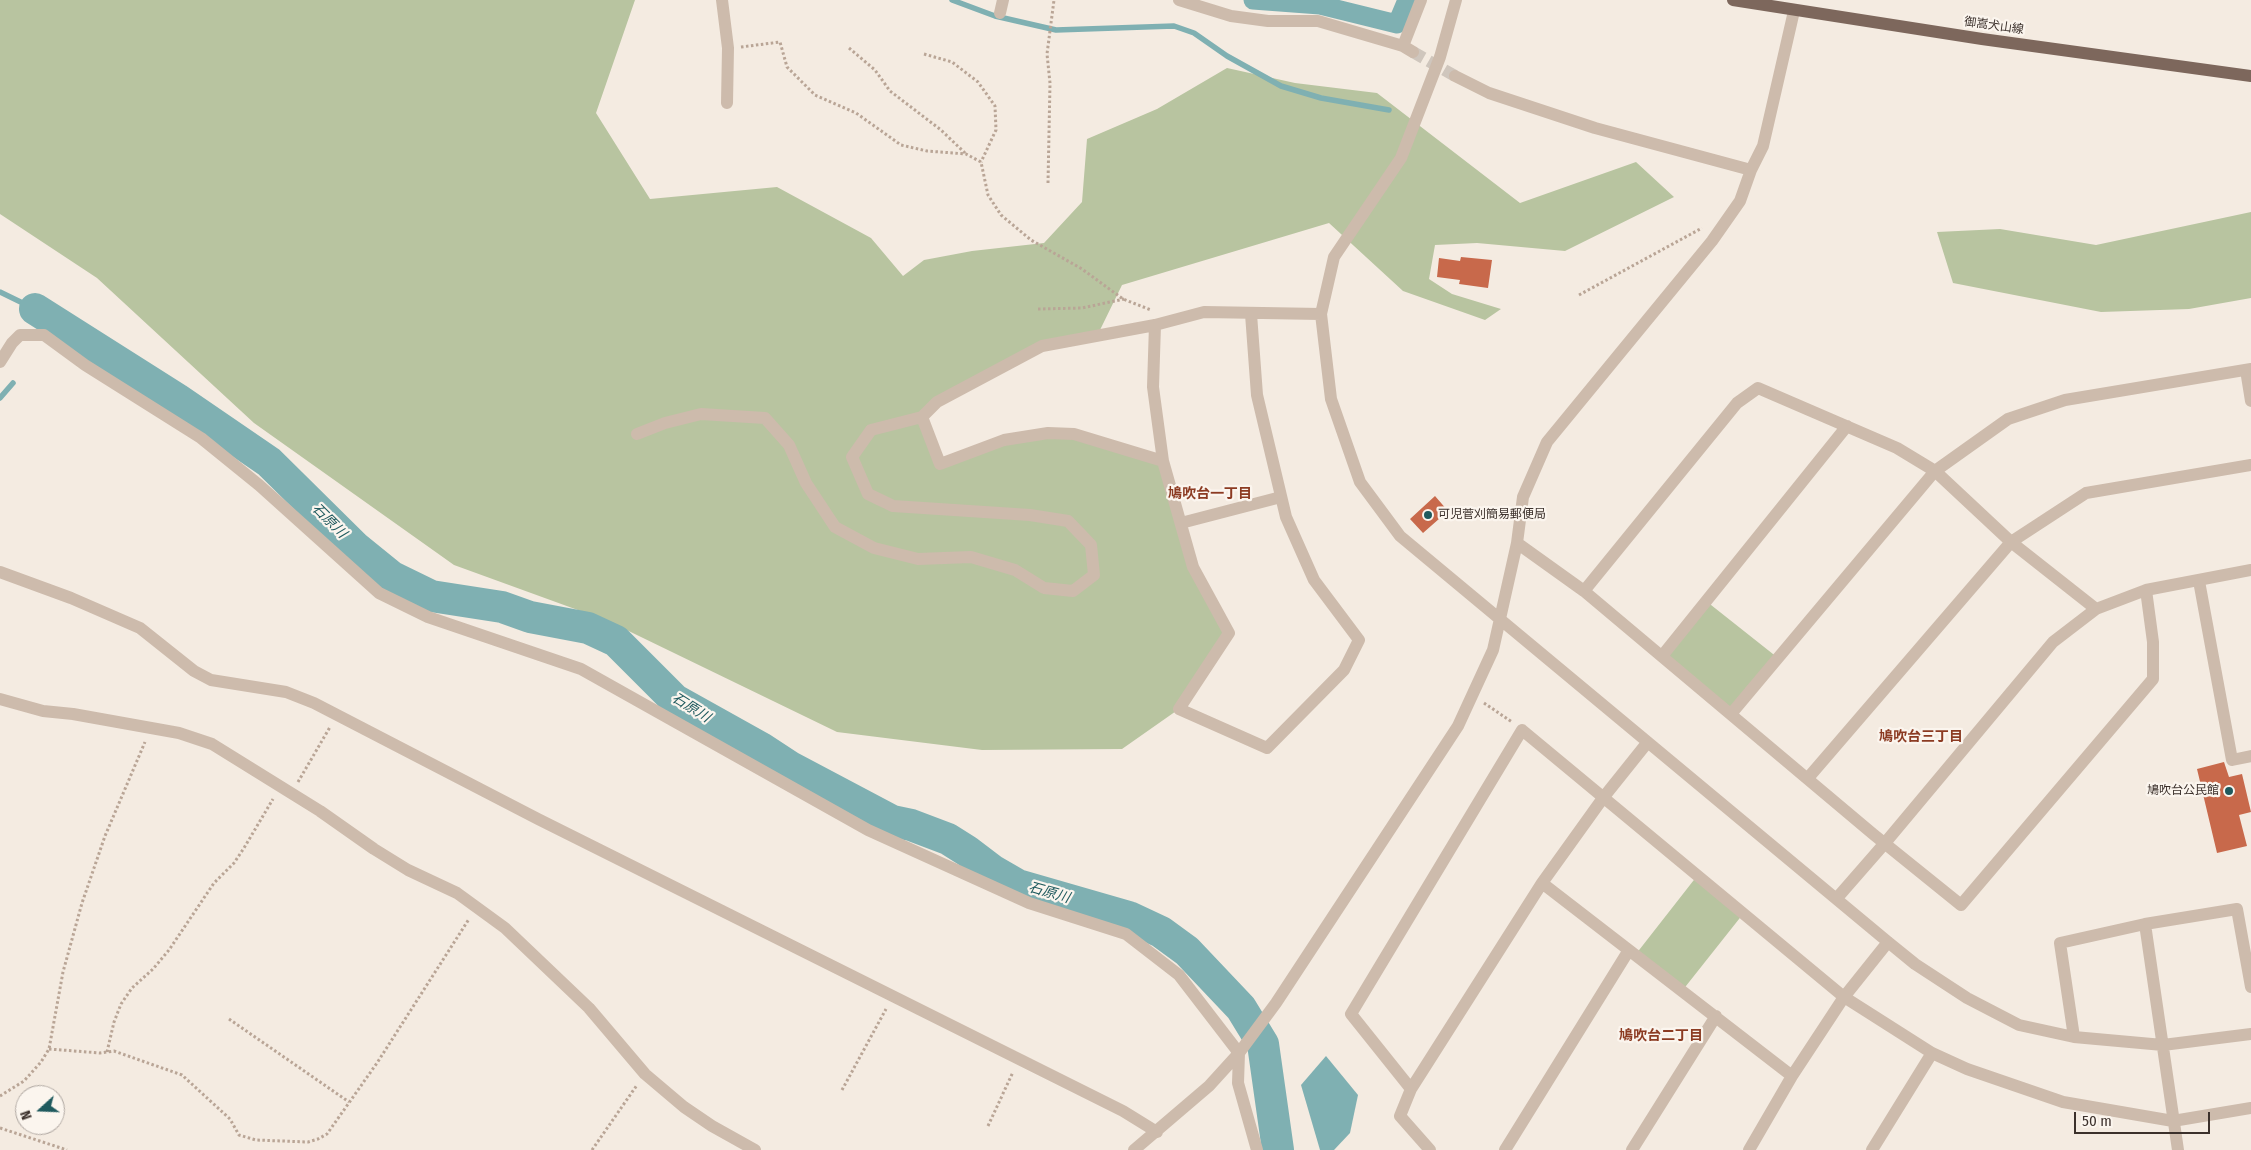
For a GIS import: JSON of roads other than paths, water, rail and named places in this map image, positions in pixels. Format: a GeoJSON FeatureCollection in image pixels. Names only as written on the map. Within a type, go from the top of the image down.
{"type":"FeatureCollection","features":[{"type":"Feature","properties":{"kind":"main road","name":"御嵩犬山線"},"geometry":{"type":"LineString","coordinates":[[1733,0],[2251,76]]}},
{"type":"Feature","properties":{"kind":"street"},"geometry":{"type":"LineString","coordinates":[[722,0],[728,48],[727,103]]}},
{"type":"Feature","properties":{"kind":"street"},"geometry":{"type":"LineString","coordinates":[[1000,13],[1003,0]]}},
{"type":"Feature","properties":{"kind":"street"},"geometry":{"type":"LineString","coordinates":[[1178,0],[1231,16],[1268,21],[1318,21],[1408,49],[1421,0]]}},
{"type":"Feature","properties":{"kind":"street"},"geometry":{"type":"LineString","coordinates":[[1456,0],[1440,57],[1401,158],[1334,257],[1321,314],[1331,400],[1360,482],[1400,536],[1888,942],[1916,964],[1967,998],[2019,1025],[2074,1037],[2163,1045],[2251,1034]]}},
{"type":"Feature","properties":{"kind":"street"},"geometry":{"type":"LineString","coordinates":[[1134,1150],[1209,1086],[1239,1053],[1276,1004],[1458,726],[1474,695],[1493,650],[1517,543],[1523,497],[1548,442],[1712,241],[1740,201],[1751,170],[1763,146],[1794,10]]}},
{"type":"Feature","properties":{"kind":"street"},"geometry":{"type":"LineString","coordinates":[[1455,76],[1489,93],[1595,128],[1751,170]]}},
{"type":"Feature","properties":{"kind":"street"},"geometry":{"type":"LineString","coordinates":[[637,434],[665,423],[701,414],[765,418],[789,445],[806,483],[835,527],[874,548],[918,559],[972,557],[1016,570],[1044,588],[1073,591],[1094,575],[1091,545],[1068,522],[1030,515],[893,506],[868,494],[852,457],[871,430],[922,416],[937,402],[1042,346],[1155,325],[1204,312],[1321,314]]}},
{"type":"Feature","properties":{"kind":"street"},"geometry":{"type":"LineString","coordinates":[[1155,325],[1153,387],[1163,461],[1193,567],[1229,633],[1179,708],[1267,748],[1344,670],[1359,640],[1314,580],[1286,517],[1257,395],[1250,314]]}},
{"type":"Feature","properties":{"kind":"street"},"geometry":{"type":"LineString","coordinates":[[0,362],[12,342],[20,335],[44,335],[85,365],[201,438],[260,485],[379,593],[428,617],[581,669],[868,830],[1028,904],[1126,934],[1179,974],[1239,1053],[1238,1083],[1257,1150]]}},
{"type":"Feature","properties":{"kind":"street"},"geometry":{"type":"LineString","coordinates":[[1731,714],[1935,471],[2008,419],[2057,403],[2249,370],[2251,400]]}},
{"type":"Feature","properties":{"kind":"street"},"geometry":{"type":"LineString","coordinates":[[1584,591],[1737,403],[1758,388],[1897,448],[1935,471],[2011,542],[2096,609]]}},
{"type":"Feature","properties":{"kind":"street"},"geometry":{"type":"LineString","coordinates":[[922,416],[940,464],[1004,440],[1048,432],[1074,434],[1163,461]]}},
{"type":"Feature","properties":{"kind":"street"},"geometry":{"type":"LineString","coordinates":[[1662,656],[1847,426]]}},
{"type":"Feature","properties":{"kind":"street"},"geometry":{"type":"LineString","coordinates":[[1808,778],[2011,542],[2086,493],[2251,465]]}},
{"type":"Feature","properties":{"kind":"street"},"geometry":{"type":"LineString","coordinates":[[1181,523],[1281,497]]}},
{"type":"Feature","properties":{"kind":"street"},"geometry":{"type":"LineString","coordinates":[[1517,543],[1584,591],[1962,905],[2153,680],[2153,642],[2146,590]]}},
{"type":"Feature","properties":{"kind":"street"},"geometry":{"type":"LineString","coordinates":[[1836,898],[1886,843],[2053,642],[2096,609],[2146,590],[2251,570]]}},
{"type":"Feature","properties":{"kind":"street"},"geometry":{"type":"LineString","coordinates":[[0,572],[71,598],[140,628],[194,671],[211,680],[286,692],[336,714],[538,819],[1123,1111],[1157,1132]]}},
{"type":"Feature","properties":{"kind":"street"},"geometry":{"type":"LineString","coordinates":[[2199,581],[2232,760],[2251,756]]}},
{"type":"Feature","properties":{"kind":"street"},"geometry":{"type":"LineString","coordinates":[[0,698],[43,711],[151,728],[180,734],[212,744],[320,811],[408,870],[457,892],[505,928],[589,1008],[645,1074],[684,1107],[712,1126],[755,1150]]}},
{"type":"Feature","properties":{"kind":"street"},"geometry":{"type":"LineString","coordinates":[[1411,1089],[1351,1014],[1522,730],[1844,997],[1932,1053],[1967,1069],[2063,1102],[2173,1121],[2251,1108]]}},
{"type":"Feature","properties":{"kind":"street"},"geometry":{"type":"LineString","coordinates":[[1430,1150],[1400,1116],[1411,1089],[1542,883],[1603,798],[1647,743]]}},
{"type":"Feature","properties":{"kind":"street"},"geometry":{"type":"LineString","coordinates":[[1542,883],[1792,1076]]}},
{"type":"Feature","properties":{"kind":"street"},"geometry":{"type":"LineString","coordinates":[[2074,1037],[2060,943],[2145,924],[2237,909],[2251,986]]}},
{"type":"Feature","properties":{"kind":"street"},"geometry":{"type":"LineString","coordinates":[[2145,924],[2178,1150]]}},
{"type":"Feature","properties":{"kind":"street"},"geometry":{"type":"LineString","coordinates":[[1749,1150],[1792,1076],[1844,997],[1888,942]]}},
{"type":"Feature","properties":{"kind":"street"},"geometry":{"type":"LineString","coordinates":[[1505,1150],[1629,950]]}},
{"type":"Feature","properties":{"kind":"street"},"geometry":{"type":"LineString","coordinates":[[1632,1150],[1716,1016]]}},
{"type":"Feature","properties":{"kind":"street"},"geometry":{"type":"LineString","coordinates":[[1872,1150],[1932,1053]]}},
{"type":"Feature","properties":{"kind":"water"},"geometry":{"type":"Polygon","coordinates":[[[1326,1056],[1358,1095],[1350,1133],[1334,1150],[1320,1150],[1301,1085],[1326,1056]]]}},
{"type":"Feature","properties":{"kind":"waterway"},"geometry":{"type":"LineString","coordinates":[[952,0],[995,16],[1056,30],[1174,26],[1194,33],[1227,56],[1281,86],[1321,98],[1389,110]]}},
{"type":"Feature","properties":{"kind":"waterway"},"geometry":{"type":"LineString","coordinates":[[1253,0],[1320,5],[1397,24],[1407,0]]}},
{"type":"Feature","properties":{"kind":"waterway"},"geometry":{"type":"LineString","coordinates":[[0,292],[35,309]]}},
{"type":"Feature","properties":{"kind":"waterway","name":"石原川"},"geometry":{"type":"LineString","coordinates":[[35,309],[177,399],[269,462],[355,547],[392,577],[431,596],[502,607],[530,617],[588,628],[616,641],[675,700],[761,748],[790,767],[892,821],[911,825],[948,839],[992,870],[1018,885],[1129,917],[1161,932],[1187,951],[1241,1008],[1263,1044],[1278,1150]]}},
{"type":"Feature","properties":{"kind":"waterway"},"geometry":{"type":"LineString","coordinates":[[0,398],[13,383]]}},
{"type":"Feature","properties":{"kind":"tunnel"},"geometry":{"type":"LineString","coordinates":[[1413,52],[1455,76]]}},
{"type":"Feature","properties":{"kind":"place","name":"可児菅刈簡易郵便局"},"geometry":{"type":"Point","coordinates":[1428,515]}},
{"type":"Feature","properties":{"kind":"place","name":"鳩吹台公民館"},"geometry":{"type":"Point","coordinates":[2229,791]}},
{"type":"Feature","properties":{"kind":"district","name":"鳩吹台一丁目"},"geometry":{"type":"Point","coordinates":[1210,494]}},
{"type":"Feature","properties":{"kind":"district","name":"鳩吹台三丁目"},"geometry":{"type":"Point","coordinates":[1921,737]}},
{"type":"Feature","properties":{"kind":"district","name":"鳩吹台二丁目"},"geometry":{"type":"Point","coordinates":[1661,1036]}}]}
